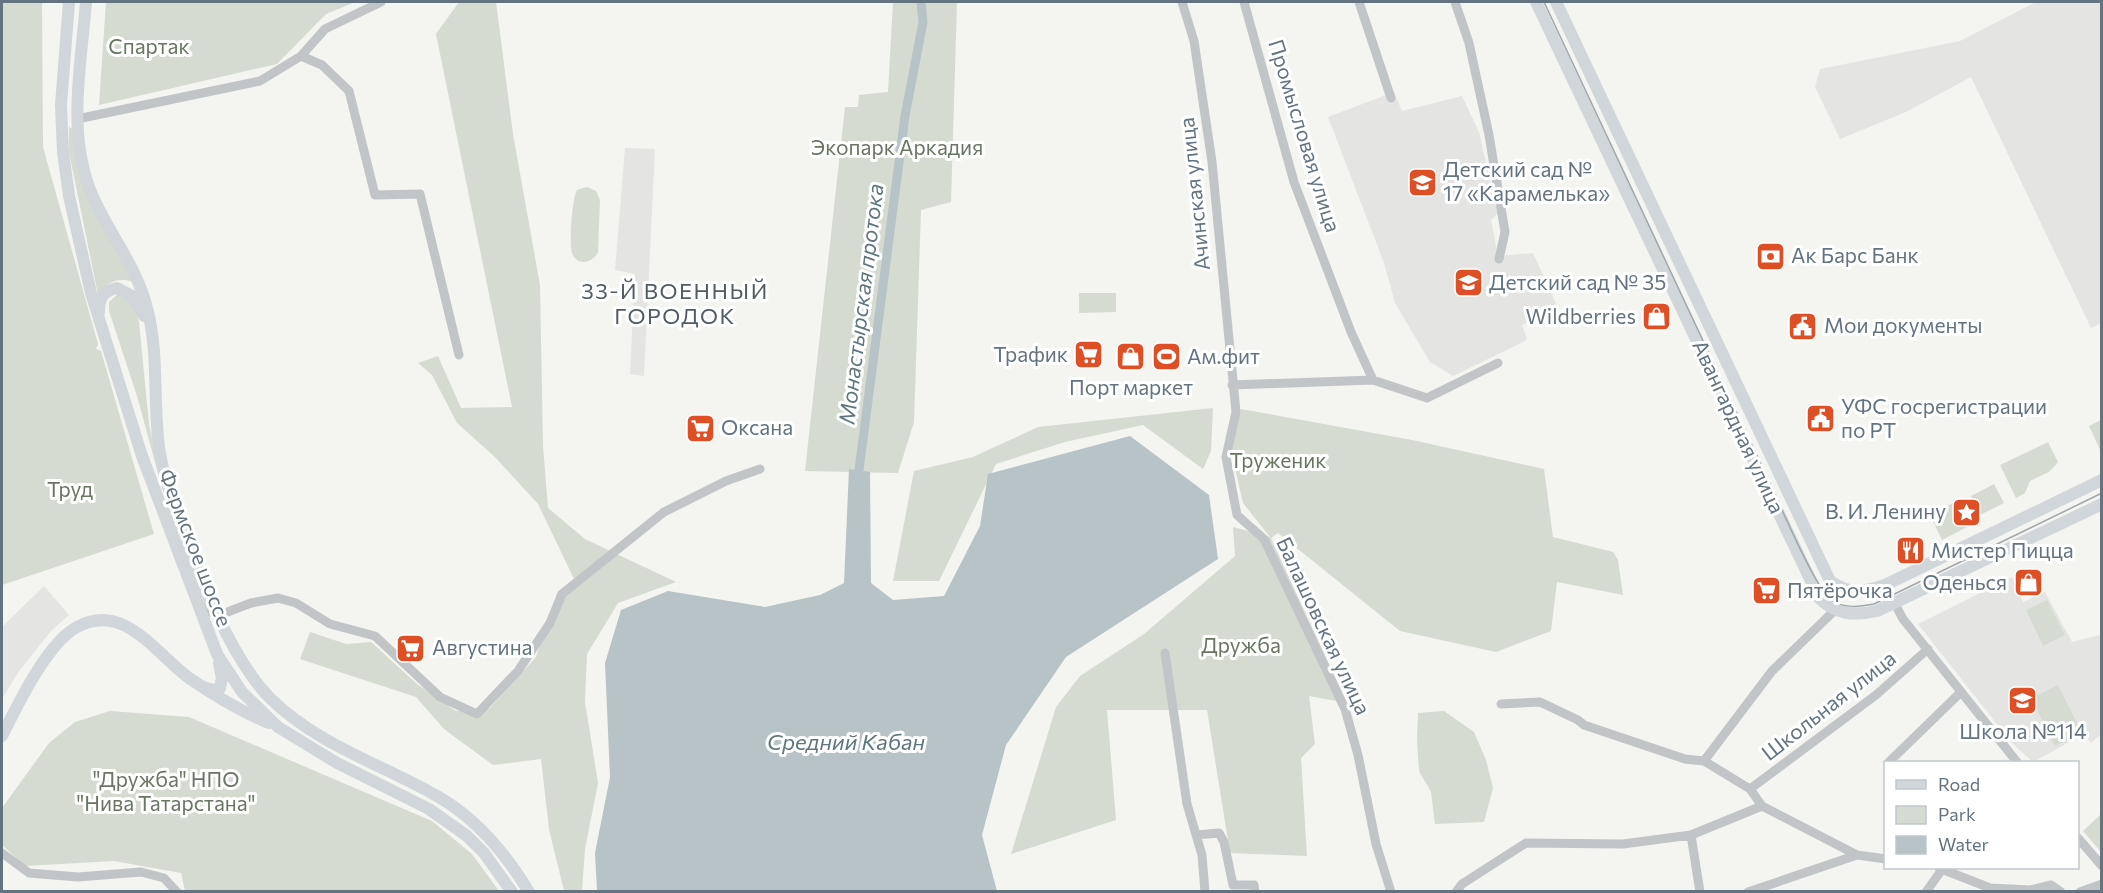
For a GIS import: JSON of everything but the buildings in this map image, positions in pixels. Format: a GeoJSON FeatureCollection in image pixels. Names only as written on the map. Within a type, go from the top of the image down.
{"type":"FeatureCollection","features":[{"type":"Feature","properties":{"kind":"main road","name":"Фермское шоссе"},"geometry":{"type":"LineString","coordinates":[[69,2],[61,121],[69,196],[99,319],[142,456],[217,654],[242,692],[278,727],[337,763],[429,809],[466,836],[484,853],[512,891]]}},
{"type":"Feature","properties":{"kind":"main road","name":"Фермское шоссе"},"geometry":{"type":"LineString","coordinates":[[86,2],[76,119],[86,179],[101,214],[142,290],[152,330],[159,450],[177,512],[217,616],[245,667],[271,700],[342,749],[437,796],[458,809],[497,847],[529,891]]}},
{"type":"Feature","properties":{"kind":"main road","name":"Авангардная улица"},"geometry":{"type":"LineString","coordinates":[[1536,2],[1819,598],[1835,610]]}},
{"type":"Feature","properties":{"kind":"main road","name":"Авангардная улица"},"geometry":{"type":"LineString","coordinates":[[1556,2],[1830,580],[1843,591],[1860,592],[1885,585],[2102,480]]}},
{"type":"Feature","properties":{"kind":"main road"},"geometry":{"type":"LineString","coordinates":[[61,121],[76,119]]}},
{"type":"Feature","properties":{"kind":"main road"},"geometry":{"type":"LineString","coordinates":[[99,319],[101,298],[105,292],[117,288],[132,296],[152,330]]}},
{"type":"Feature","properties":{"kind":"main road"},"geometry":{"type":"LineString","coordinates":[[1835,610],[1860,615],[1895,604],[2102,504]]}},
{"type":"Feature","properties":{"kind":"main road"},"geometry":{"type":"LineString","coordinates":[[2,736],[28,685],[63,638],[76,628],[90,622],[113,621],[129,627],[202,687],[241,711],[278,727]]}},
{"type":"Feature","properties":{"kind":"main road","name":"Фермское шоссе"},"geometry":{"type":"LineString","coordinates":[[202,687],[217,689],[222,685],[217,654]]}},
{"type":"Feature","properties":{"kind":"street"},"geometry":{"type":"LineString","coordinates":[[76,119],[260,81],[301,56],[325,29],[381,2]]}},
{"type":"Feature","properties":{"kind":"street","name":"Ачинская улица"},"geometry":{"type":"LineString","coordinates":[[1182,2],[1194,41],[1212,162],[1232,385]]}},
{"type":"Feature","properties":{"kind":"street","name":"Промысловая улица"},"geometry":{"type":"LineString","coordinates":[[1244,2],[1294,182],[1351,332],[1373,380]]}},
{"type":"Feature","properties":{"kind":"street"},"geometry":{"type":"LineString","coordinates":[[1359,2],[1391,98]]}},
{"type":"Feature","properties":{"kind":"street"},"geometry":{"type":"LineString","coordinates":[[1455,2],[1469,43],[1489,135],[1504,232],[1499,259]]}},
{"type":"Feature","properties":{"kind":"street"},"geometry":{"type":"LineString","coordinates":[[301,56],[321,65],[349,91],[375,195],[420,194],[459,355]]}},
{"type":"Feature","properties":{"kind":"street"},"geometry":{"type":"LineString","coordinates":[[1232,385],[1373,380],[1427,398],[1498,363]]}},
{"type":"Feature","properties":{"kind":"street","name":"Балашовская улица"},"geometry":{"type":"LineString","coordinates":[[1232,385],[1236,412],[1226,458],[1237,515],[1264,539],[1345,708],[1358,755],[1376,844],[1391,891]]}},
{"type":"Feature","properties":{"kind":"street"},"geometry":{"type":"LineString","coordinates":[[194,598],[203,609],[217,616],[251,603],[278,598],[296,603],[330,624],[375,636],[440,697],[477,714],[518,671],[550,623],[562,594],[664,512],[726,481],[760,469]]}},
{"type":"Feature","properties":{"kind":"street"},"geometry":{"type":"LineString","coordinates":[[1895,604],[1903,619],[2016,761]]}},
{"type":"Feature","properties":{"kind":"street"},"geometry":{"type":"LineString","coordinates":[[1704,761],[1772,671],[1835,610]]}},
{"type":"Feature","properties":{"kind":"street","name":"Школьная улица"},"geometry":{"type":"LineString","coordinates":[[1750,789],[1876,695],[1928,649]]}},
{"type":"Feature","properties":{"kind":"street"},"geometry":{"type":"LineString","coordinates":[[1165,653],[1187,804],[1202,855],[1205,891]]}},
{"type":"Feature","properties":{"kind":"street"},"geometry":{"type":"LineString","coordinates":[[1890,761],[1961,692]]}},
{"type":"Feature","properties":{"kind":"street"},"geometry":{"type":"LineString","coordinates":[[1501,704],[1539,702],[1584,725],[1684,759],[1704,761],[1750,789],[1762,806],[1857,855],[1884,859]]}},
{"type":"Feature","properties":{"kind":"street"},"geometry":{"type":"LineString","coordinates":[[1456,891],[1462,884],[1526,843],[1623,844],[1691,836],[1762,806]]}},
{"type":"Feature","properties":{"kind":"street"},"geometry":{"type":"LineString","coordinates":[[1196,835],[1219,833],[1224,842],[1233,885],[1254,885],[1255,891]]}},
{"type":"Feature","properties":{"kind":"street"},"geometry":{"type":"LineString","coordinates":[[1691,836],[1700,891]]}},
{"type":"Feature","properties":{"kind":"street"},"geometry":{"type":"LineString","coordinates":[[2079,839],[2102,866]]}},
{"type":"Feature","properties":{"kind":"street"},"geometry":{"type":"LineString","coordinates":[[2,853],[29,873],[78,877],[141,872],[164,878],[177,891]]}},
{"type":"Feature","properties":{"kind":"street"},"geometry":{"type":"LineString","coordinates":[[1748,891],[1857,855]]}},
{"type":"Feature","properties":{"kind":"street"},"geometry":{"type":"LineString","coordinates":[[1926,891],[1940,869]]}},
{"type":"Feature","properties":{"kind":"street"},"geometry":{"type":"LineString","coordinates":[[1943,869],[1990,888],[2030,890],[2051,885],[2061,891]]}},
{"type":"Feature","properties":{"kind":"street"},"geometry":{"type":"LineString","coordinates":[[2080,891],[2102,884]]}},
{"type":"Feature","properties":{"kind":"shaded area"},"geometry":{"type":"Polygon","coordinates":[[[2036,2],[2101,2],[2102,323],[2091,328],[1971,77],[1906,112],[1840,139],[1815,87],[1820,69],[1960,41],[2036,2]]]}},
{"type":"Feature","properties":{"kind":"shaded area"},"geometry":{"type":"Polygon","coordinates":[[[1394,92],[1402,111],[1462,96],[1479,132],[1498,213],[1491,220],[1498,256],[1533,253],[1558,308],[1522,325],[1527,339],[1523,342],[1453,376],[1430,362],[1395,303],[1384,263],[1328,117],[1394,92]]]}},
{"type":"Feature","properties":{"kind":"shaded area"},"geometry":{"type":"Polygon","coordinates":[[[625,148],[655,149],[644,376],[630,374],[635,274],[615,270],[625,148]]]}},
{"type":"Feature","properties":{"kind":"shaded area","name":"Школа №114"},"geometry":{"type":"Polygon","coordinates":[[[2012,577],[2023,602],[2045,592],[2072,642],[2099,635],[2101,638],[2101,734],[2091,743],[2084,734],[2032,761],[2011,742],[1918,624],[2012,577]]]}},
{"type":"Feature","properties":{"kind":"shaded area"},"geometry":{"type":"Polygon","coordinates":[[[44,586],[69,615],[52,630],[19,671],[2,699],[2,627],[44,586]]]}},
{"type":"Feature","properties":{"kind":"green space","name":"Труд"},"geometry":{"type":"Polygon","coordinates":[[[2,2],[42,2],[43,147],[98,344],[96,349],[101,351],[154,534],[2,585],[2,2]]]}},
{"type":"Feature","properties":{"kind":"green space","name":"Спартак"},"geometry":{"type":"Polygon","coordinates":[[[106,2],[355,2],[326,14],[277,64],[99,105],[106,2]]]}},
{"type":"Feature","properties":{"kind":"green space"},"geometry":{"type":"Polygon","coordinates":[[[459,2],[496,2],[513,134],[540,285],[543,446],[548,508],[585,539],[676,582],[618,603],[587,654],[585,702],[598,783],[585,849],[582,891],[564,891],[549,829],[541,759],[493,765],[444,729],[416,697],[300,659],[310,632],[346,644],[371,642],[417,684],[456,711],[490,708],[536,657],[557,593],[575,581],[538,504],[495,457],[457,423],[432,375],[418,363],[438,356],[461,408],[512,407],[436,34],[459,2]]]}},
{"type":"Feature","properties":{"kind":"green space","name":"Экопарк Аркадия"},"geometry":{"type":"Polygon","coordinates":[[[893,2],[957,2],[951,202],[921,210],[914,422],[898,473],[805,471],[845,107],[858,107],[859,95],[888,92],[893,2]]]}},
{"type":"Feature","properties":{"kind":"green space"},"geometry":{"type":"Polygon","coordinates":[[[69,127],[73,129],[116,250],[133,282],[118,280],[105,287],[98,295],[69,152],[69,127]]]}},
{"type":"Feature","properties":{"kind":"green space"},"geometry":{"type":"Polygon","coordinates":[[[587,187],[596,191],[600,200],[598,252],[593,259],[581,262],[572,253],[571,221],[577,190],[587,187]]]}},
{"type":"Feature","properties":{"kind":"green space"},"geometry":{"type":"Polygon","coordinates":[[[1079,293],[1116,293],[1116,312],[1079,313],[1079,293]]]}},
{"type":"Feature","properties":{"kind":"green space"},"geometry":{"type":"Polygon","coordinates":[[[124,294],[135,306],[139,322],[149,424],[161,484],[137,396],[109,311],[109,302],[117,295],[124,294]]]}},
{"type":"Feature","properties":{"kind":"green space"},"geometry":{"type":"Polygon","coordinates":[[[1213,408],[1211,451],[1203,469],[1143,425],[1065,442],[996,464],[939,581],[893,581],[914,471],[973,457],[1038,427],[1213,408]]]}},
{"type":"Feature","properties":{"kind":"green space"},"geometry":{"type":"Polygon","coordinates":[[[1241,409],[1412,440],[1544,469],[1553,537],[1613,552],[1618,560],[1623,595],[1557,582],[1551,631],[1496,652],[1400,631],[1278,533],[1271,538],[1347,703],[1309,696],[1315,744],[1301,758],[1307,856],[1230,853],[1207,710],[1107,710],[1116,820],[1011,854],[1056,707],[1080,676],[1144,634],[1235,556],[1233,527],[1270,537],[1243,503],[1230,446],[1241,409]]]}},
{"type":"Feature","properties":{"kind":"green space"},"geometry":{"type":"Polygon","coordinates":[[[2101,420],[2101,452],[2089,426],[2101,420]]]}},
{"type":"Feature","properties":{"kind":"green space"},"geometry":{"type":"Polygon","coordinates":[[[2048,442],[2058,462],[2049,472],[2030,481],[2025,493],[2016,498],[2000,465],[2048,442]]]}},
{"type":"Feature","properties":{"kind":"green space"},"geometry":{"type":"Polygon","coordinates":[[[1994,484],[2004,503],[1980,515],[1971,496],[1994,484]]]}},
{"type":"Feature","properties":{"kind":"green space"},"geometry":{"type":"Polygon","coordinates":[[[1955,502],[1967,527],[1942,540],[1930,515],[1955,502]]]}},
{"type":"Feature","properties":{"kind":"green space"},"geometry":{"type":"Polygon","coordinates":[[[2047,600],[2065,635],[2043,646],[2026,610],[2047,600]]]}},
{"type":"Feature","properties":{"kind":"green space"},"geometry":{"type":"Polygon","coordinates":[[[2058,685],[2082,733],[2055,746],[2031,698],[2058,685]]]}},
{"type":"Feature","properties":{"kind":"green space","name":"\"Дружба\" НПО \"Нива Татарстана\""},"geometry":{"type":"Polygon","coordinates":[[[110,711],[189,717],[432,821],[472,854],[499,891],[185,891],[181,873],[114,861],[25,866],[2,845],[2,808],[49,743],[75,722],[110,711]]]}},
{"type":"Feature","properties":{"kind":"green space"},"geometry":{"type":"Polygon","coordinates":[[[1444,711],[1474,732],[1486,760],[1493,788],[1484,822],[1435,824],[1431,792],[1419,771],[1418,713],[1444,711]]]}},
{"type":"Feature","properties":{"kind":"green space"},"geometry":{"type":"Polygon","coordinates":[[[2101,814],[2101,852],[2083,831],[2101,814]]]}},
{"type":"Feature","properties":{"kind":"water","name":"Средний Кабан"},"geometry":{"type":"Polygon","coordinates":[[[1130,436],[1209,495],[1218,559],[1066,657],[1006,745],[982,835],[997,891],[597,891],[595,853],[610,777],[605,663],[621,610],[668,591],[765,607],[820,595],[844,583],[849,469],[870,472],[871,583],[893,600],[944,596],[980,526],[988,474],[1130,436]]]}},
{"type":"Feature","properties":{"kind":"waterway","name":"Монастырская протока"},"geometry":{"type":"LineString","coordinates":[[859,470],[905,116],[923,22],[921,2]]}},
{"type":"Feature","properties":{"kind":"tram line"},"geometry":{"type":"LineString","coordinates":[[1544,2],[1793,534],[1822,590],[1830,599],[1846,606],[1874,604],[2102,493]]}},
{"type":"Feature","properties":{"kind":"place","name":"Детский сад № 17 «Карамелька»"},"geometry":{"type":"Point","coordinates":[1422,182]}},
{"type":"Feature","properties":{"kind":"place","name":"Ак Барс Банк"},"geometry":{"type":"Point","coordinates":[1770,256]}},
{"type":"Feature","properties":{"kind":"place","name":"Детский сад № 35"},"geometry":{"type":"Point","coordinates":[1468,283]}},
{"type":"Feature","properties":{"kind":"place","name":"Wildberries"},"geometry":{"type":"Point","coordinates":[1657,317]}},
{"type":"Feature","properties":{"kind":"place","name":"Мои документы"},"geometry":{"type":"Point","coordinates":[1803,326]}},
{"type":"Feature","properties":{"kind":"place","name":"Трафик"},"geometry":{"type":"Point","coordinates":[1089,355]}},
{"type":"Feature","properties":{"kind":"place","name":"Порт маркет"},"geometry":{"type":"Point","coordinates":[1131,357]}},
{"type":"Feature","properties":{"kind":"place","name":"Ам.фит"},"geometry":{"type":"Point","coordinates":[1166,357]}},
{"type":"Feature","properties":{"kind":"place","name":"УФС госрегистрации по РТ"},"geometry":{"type":"Point","coordinates":[1820,419]}},
{"type":"Feature","properties":{"kind":"place","name":"Оксана"},"geometry":{"type":"Point","coordinates":[700,428]}},
{"type":"Feature","properties":{"kind":"place","name":"В. И. Ленину"},"geometry":{"type":"Point","coordinates":[1967,512]}},
{"type":"Feature","properties":{"kind":"place","name":"Мистер Пицца"},"geometry":{"type":"Point","coordinates":[1910,551]}},
{"type":"Feature","properties":{"kind":"place","name":"Оденься"},"geometry":{"type":"Point","coordinates":[2028,583]}},
{"type":"Feature","properties":{"kind":"place","name":"Пятёрочка"},"geometry":{"type":"Point","coordinates":[1766,591]}},
{"type":"Feature","properties":{"kind":"place","name":"Августина"},"geometry":{"type":"Point","coordinates":[411,648]}},
{"type":"Feature","properties":{"kind":"place","name":"Школа №114"},"geometry":{"type":"Point","coordinates":[2023,701]}},
{"type":"Feature","properties":{"kind":"district","name":"33-Й ВОЕННЫЙ ГОРОДОК"},"geometry":{"type":"Point","coordinates":[675,304]}},
{"type":"Feature","properties":{"kind":"park label","name":"Труженик"},"geometry":{"type":"Point","coordinates":[1278,461]}},
{"type":"Feature","properties":{"kind":"park label","name":"Дружба"},"geometry":{"type":"Point","coordinates":[1241,646]}}]}
